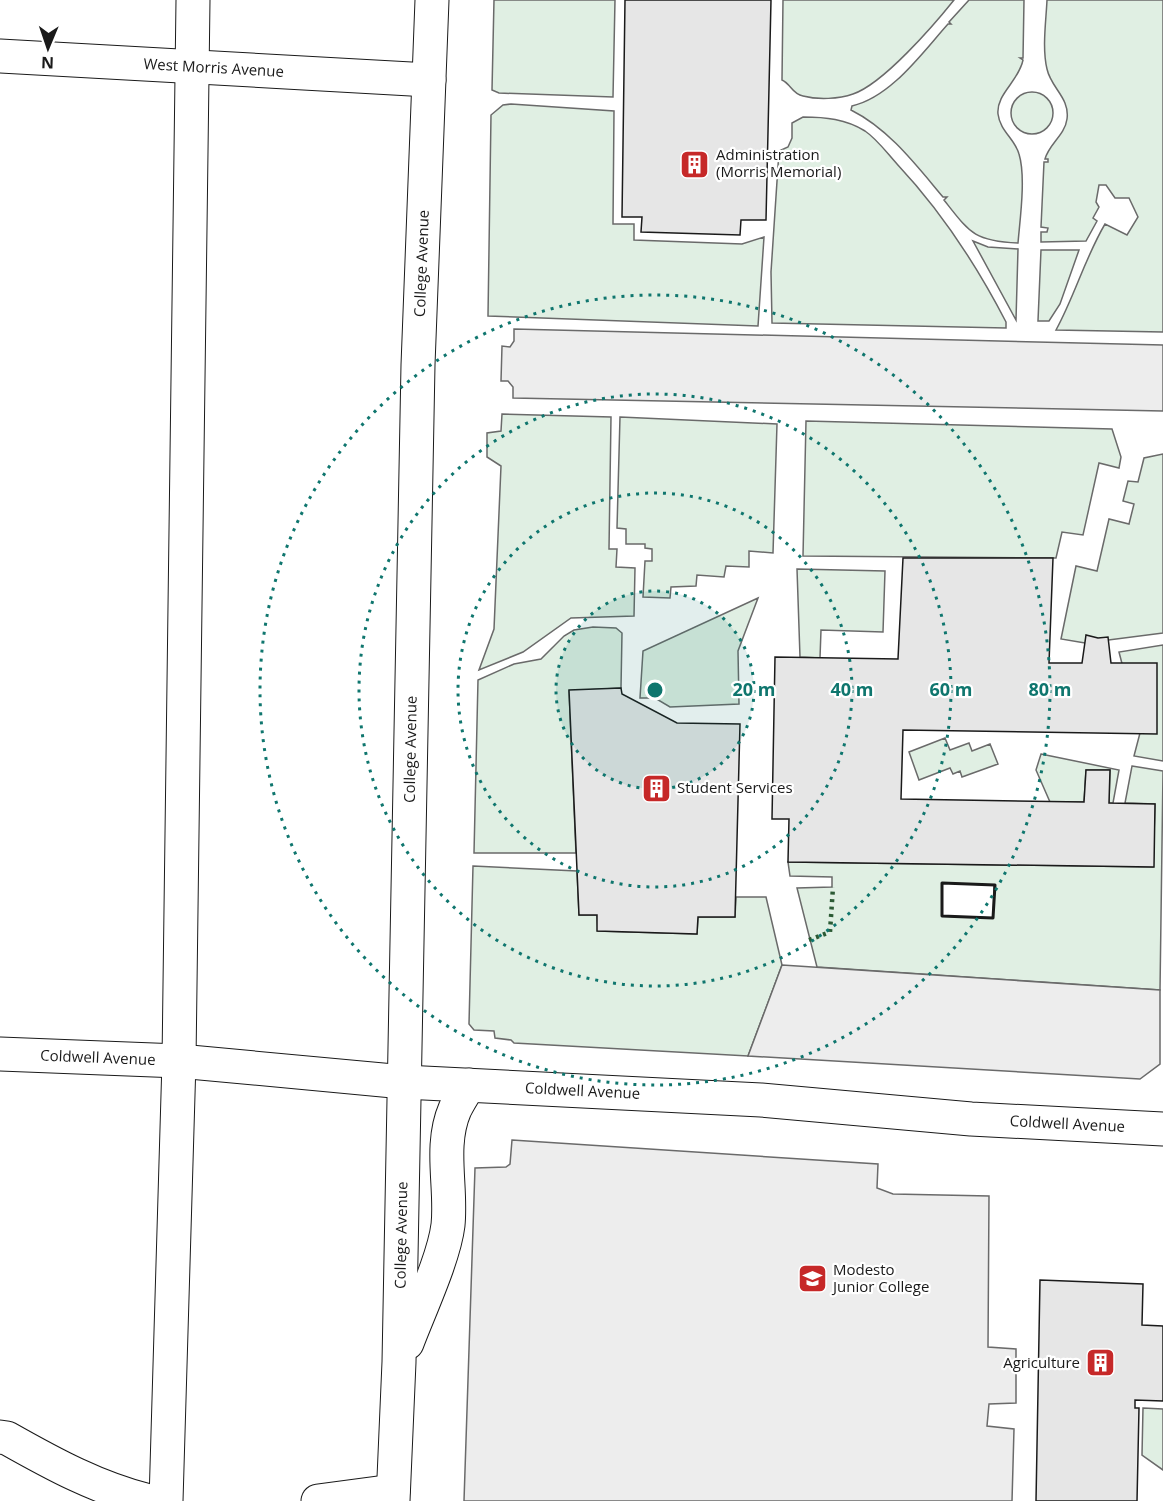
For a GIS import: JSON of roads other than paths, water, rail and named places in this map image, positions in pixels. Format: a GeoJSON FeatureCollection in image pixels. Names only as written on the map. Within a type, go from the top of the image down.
{"type":"FeatureCollection","features":[{"type":"Feature","properties":{"kind":"street"},"geometry":{"type":"LineString","coordinates":[[166,1501],[179,1061],[193,0]]}},
{"type":"Feature","properties":{"kind":"street","name":"College Avenue"},"geometry":{"type":"LineString","coordinates":[[393,1496],[399,1362],[418,377],[432,0]]}},
{"type":"Feature","properties":{"kind":"street","name":"West Morris Avenue"},"geometry":{"type":"LineString","coordinates":[[0,56],[429,80]]}},
{"type":"Feature","properties":{"kind":"street","name":"Coldwell Avenue"},"geometry":{"type":"LineString","coordinates":[[0,1054],[179,1061],[404,1082],[761,1100],[971,1119],[1163,1130]]}},
{"type":"Feature","properties":{"kind":"street"},"geometry":{"type":"LineString","coordinates":[[399,1362],[430,1284],[448,1226],[449,1133],[454,1111],[469,1085]]}},
{"type":"Feature","properties":{"kind":"street"},"geometry":{"type":"LineString","coordinates":[[2,1434],[80,1478],[120,1494],[149,1501]]}},
{"type":"Feature","properties":{"kind":"street"},"geometry":{"type":"LineString","coordinates":[[318,1501],[393,1496]]}},
{"type":"Feature","properties":{"kind":"place","name":"Administration (Morris Memorial)"},"geometry":{"type":"Point","coordinates":[695,164]}},
{"type":"Feature","properties":{"kind":"place","name":"Student Services"},"geometry":{"type":"Point","coordinates":[656,788]}},
{"type":"Feature","properties":{"kind":"place","name":"Modesto Junior College"},"geometry":{"type":"Point","coordinates":[812,1279]}},
{"type":"Feature","properties":{"kind":"place","name":"Agriculture"},"geometry":{"type":"Point","coordinates":[1101,1363]}}]}
